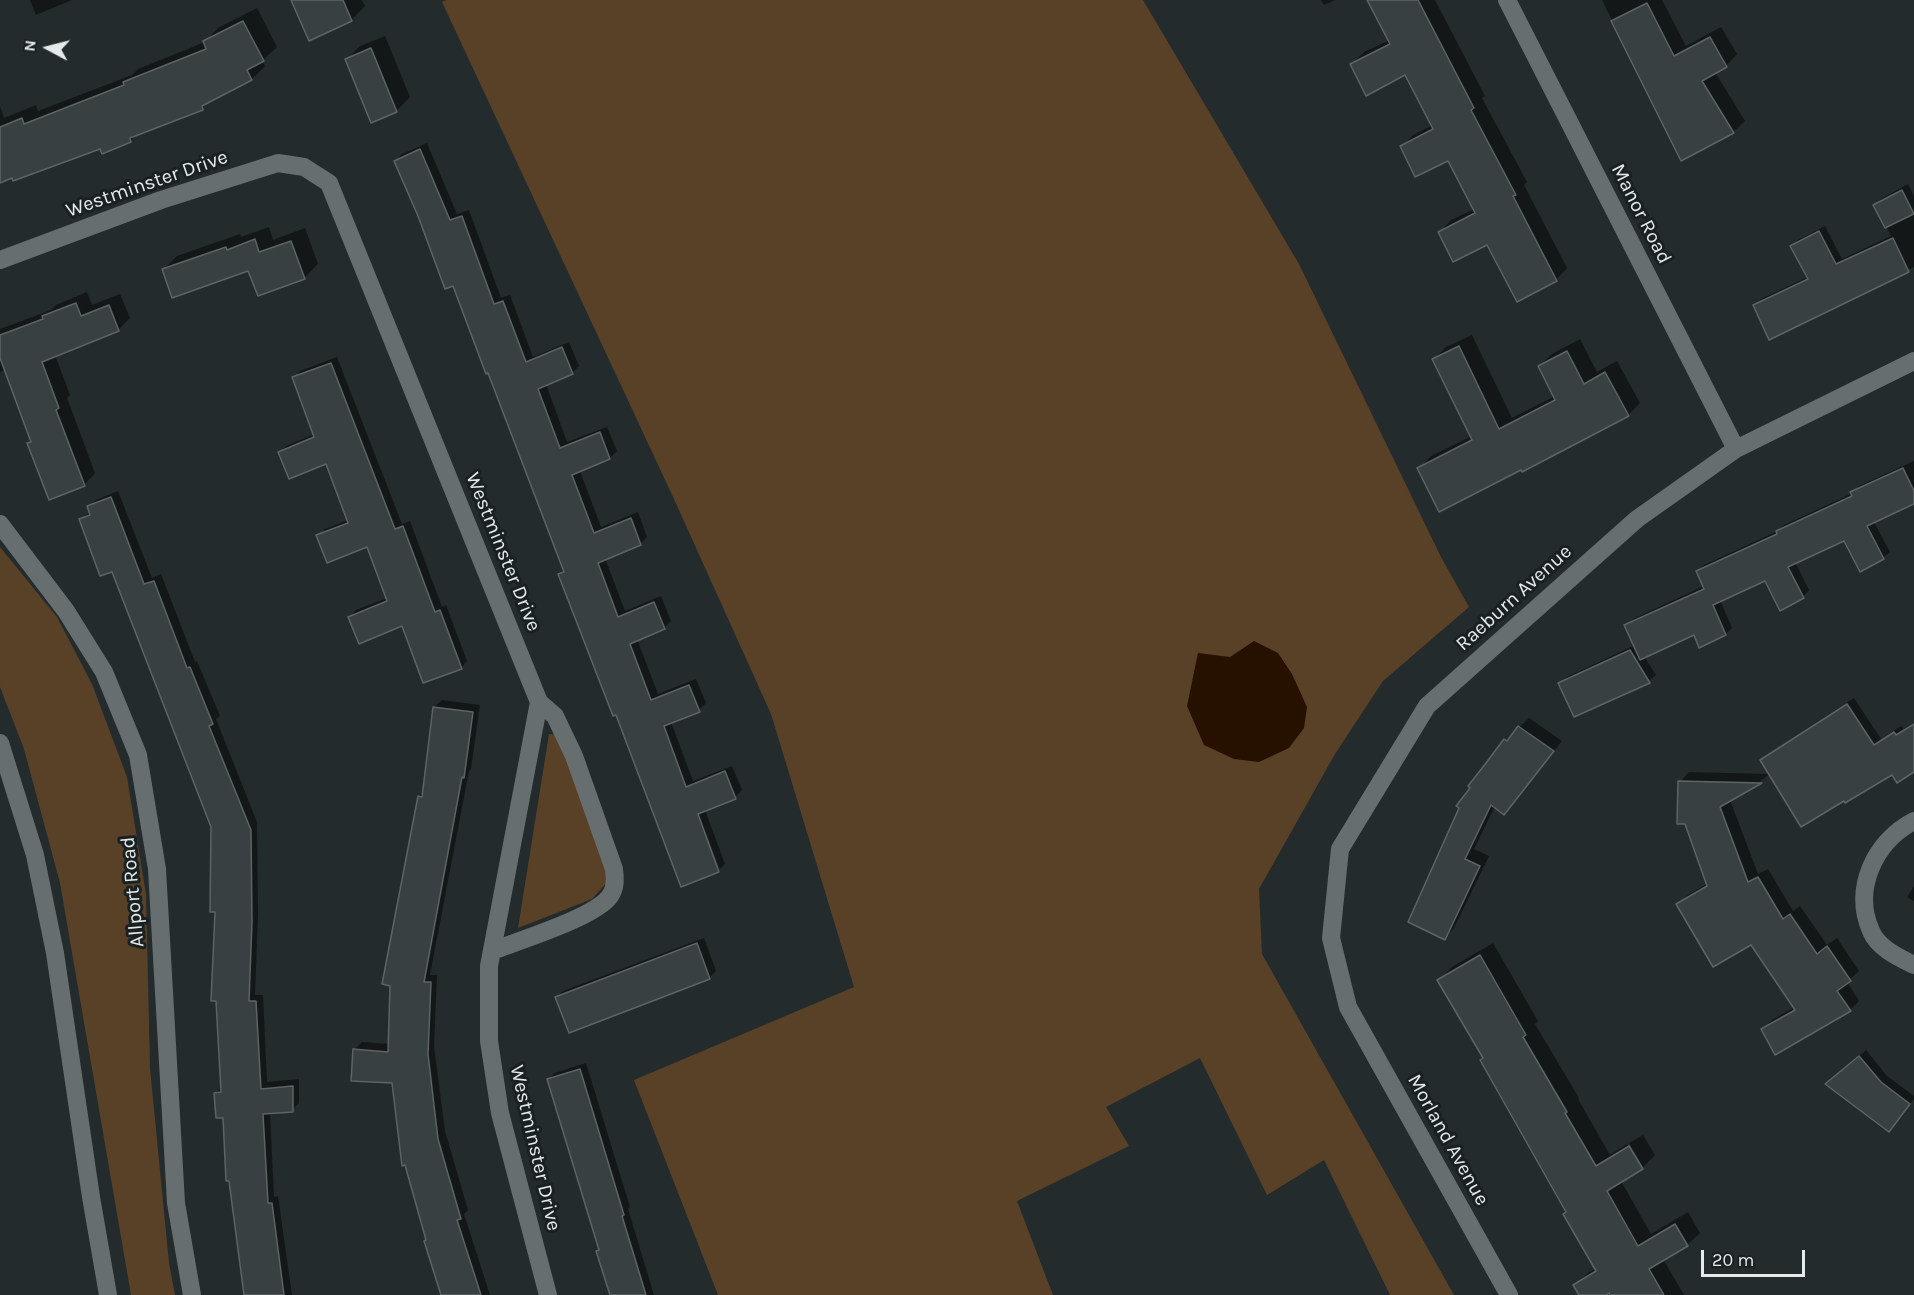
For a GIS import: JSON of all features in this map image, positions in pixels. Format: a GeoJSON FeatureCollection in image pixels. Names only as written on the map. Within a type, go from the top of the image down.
{"type":"FeatureCollection","features":[{"type":"Feature","properties":{"kind":"street","name":"Manor Road"},"geometry":{"type":"LineString","coordinates":[[1507,0],[1736,449]]}},
{"type":"Feature","properties":{"kind":"street","name":"Westminster Drive"},"geometry":{"type":"LineString","coordinates":[[0,260],[161,200],[278,163],[304,167],[329,183],[539,702],[489,966],[489,1041],[500,1113],[548,1295]]}},
{"type":"Feature","properties":{"kind":"street","name":"Raeburn Avenue"},"geometry":{"type":"LineString","coordinates":[[1348,1007],[1331,938],[1340,849],[1427,706],[1637,519],[1736,449],[1914,361]]}},
{"type":"Feature","properties":{"kind":"street","name":"Allport Road"},"geometry":{"type":"LineString","coordinates":[[0,524],[66,610],[104,672],[138,755],[157,869],[176,1203],[192,1295]]}},
{"type":"Feature","properties":{"kind":"street"},"geometry":{"type":"LineString","coordinates":[[492,951],[594,910],[610,896],[616,881],[614,869],[574,756],[555,716],[539,702]]}},
{"type":"Feature","properties":{"kind":"street"},"geometry":{"type":"LineString","coordinates":[[0,743],[35,855],[55,953],[108,1295]]}},
{"type":"Feature","properties":{"kind":"street"},"geometry":{"type":"LineString","coordinates":[[1914,821],[1882,845],[1869,870],[1864,905],[1871,933],[1892,954],[1914,965]]}},
{"type":"Feature","properties":{"kind":"street","name":"Morland Avenue"},"geometry":{"type":"LineString","coordinates":[[1348,1007],[1509,1295]]}},
{"type":"Feature","properties":{"kind":"shaded area"},"geometry":{"type":"Polygon","coordinates":[[[447,0],[1143,0],[1299,264],[1441,557],[1469,607],[1383,681],[1335,754],[1259,889],[1262,954],[1454,1295],[1390,1295],[1324,1160],[1267,1195],[1200,1058],[1106,1107],[1129,1146],[1017,1201],[1053,1295],[718,1295],[634,1080],[854,987],[771,714],[674,499],[442,2],[447,0]]]}},
{"type":"Feature","properties":{"kind":"shaded area"},"geometry":{"type":"Polygon","coordinates":[[[0,547],[57,617],[92,684],[127,777],[146,894],[150,1068],[169,1263],[175,1295],[131,1295],[60,883],[24,749],[0,687],[0,547]]]}},
{"type":"Feature","properties":{"kind":"shaded area"},"geometry":{"type":"Polygon","coordinates":[[[1254,641],[1278,653],[1292,674],[1307,707],[1304,728],[1289,748],[1259,762],[1234,759],[1204,745],[1187,706],[1198,653],[1230,657],[1254,641]]]}},
{"type":"Feature","properties":{"kind":"shaded area"},"geometry":{"type":"Polygon","coordinates":[[[549,734],[562,735],[612,877],[592,899],[518,928],[549,734]]]}},
{"type":"Feature","properties":{"kind":"building"},"geometry":{"type":"Polygon","coordinates":[[[291,0],[343,0],[352,21],[309,41],[291,0]]]}},
{"type":"Feature","properties":{"kind":"building"},"geometry":{"type":"Polygon","coordinates":[[[1367,0],[1418,0],[1474,108],[1471,110],[1516,195],[1513,196],[1557,281],[1517,302],[1487,245],[1453,262],[1438,232],[1475,213],[1448,161],[1415,177],[1400,146],[1433,129],[1405,75],[1366,96],[1350,64],[1390,44],[1367,0]]]}},
{"type":"Feature","properties":{"kind":"building"},"geometry":{"type":"Polygon","coordinates":[[[1647,3],[1674,56],[1710,37],[1727,67],[1702,81],[1734,133],[1681,161],[1611,21],[1647,3]]]}},
{"type":"Feature","properties":{"kind":"building"},"geometry":{"type":"Polygon","coordinates":[[[243,21],[264,61],[247,70],[252,80],[202,106],[203,110],[130,138],[131,142],[102,154],[100,149],[13,181],[12,178],[0,183],[0,127],[22,118],[24,124],[124,85],[123,82],[206,49],[203,41],[243,21]]]}},
{"type":"Feature","properties":{"kind":"building"},"geometry":{"type":"Polygon","coordinates":[[[371,48],[397,112],[371,123],[345,59],[371,48]]]}},
{"type":"Feature","properties":{"kind":"building"},"geometry":{"type":"Polygon","coordinates":[[[420,149],[450,220],[462,216],[494,304],[503,301],[526,362],[562,347],[573,374],[538,389],[560,448],[600,432],[610,459],[572,475],[594,533],[631,518],[641,545],[598,563],[618,617],[654,602],[665,629],[630,644],[651,700],[689,685],[700,712],[664,726],[686,787],[725,771],[736,799],[698,814],[719,872],[681,887],[616,715],[613,716],[558,574],[564,572],[488,373],[486,374],[453,286],[445,289],[418,216],[394,161],[420,149]]]}},
{"type":"Feature","properties":{"kind":"building"},"geometry":{"type":"Polygon","coordinates":[[[1902,190],[1914,214],[1885,228],[1873,205],[1902,190]]]}},
{"type":"Feature","properties":{"kind":"building"},"geometry":{"type":"Polygon","coordinates":[[[1819,231],[1836,264],[1893,238],[1909,272],[1769,340],[1753,305],[1808,279],[1790,246],[1819,231]]]}},
{"type":"Feature","properties":{"kind":"building"},"geometry":{"type":"Polygon","coordinates":[[[255,239],[259,252],[291,241],[305,279],[258,296],[248,271],[172,298],[162,269],[226,247],[227,250],[255,239]]]}},
{"type":"Feature","properties":{"kind":"building"},"geometry":{"type":"Polygon","coordinates":[[[76,303],[81,316],[109,305],[119,331],[42,362],[59,408],[56,410],[85,486],[49,500],[27,443],[31,442],[0,358],[0,335],[43,319],[42,316],[76,303]]]}},
{"type":"Feature","properties":{"kind":"building"},"geometry":{"type":"Polygon","coordinates":[[[1459,346],[1499,429],[1555,400],[1538,366],[1567,351],[1584,384],[1605,372],[1629,416],[1439,512],[1417,468],[1472,440],[1432,359],[1459,346]]]}},
{"type":"Feature","properties":{"kind":"building"},"geometry":{"type":"Polygon","coordinates":[[[331,363],[395,529],[403,526],[435,612],[440,610],[462,669],[423,683],[402,626],[359,644],[348,617],[387,601],[367,547],[327,563],[316,535],[348,523],[326,464],[289,479],[278,452],[314,437],[292,377],[331,363]]]}},
{"type":"Feature","properties":{"kind":"building"},"geometry":{"type":"Polygon","coordinates":[[[1903,468],[1914,491],[1914,504],[1867,526],[1884,559],[1860,572],[1844,541],[1788,567],[1804,598],[1780,611],[1765,581],[1713,605],[1726,635],[1699,648],[1694,635],[1640,660],[1624,625],[1704,589],[1696,571],[1777,534],[1776,531],[1852,496],[1850,492],[1903,468]]]}},
{"type":"Feature","properties":{"kind":"building"},"geometry":{"type":"Polygon","coordinates":[[[111,497],[144,584],[154,581],[187,668],[190,667],[213,724],[209,726],[251,830],[252,922],[249,1001],[256,1001],[261,1089],[293,1086],[293,1112],[263,1114],[268,1203],[272,1203],[284,1295],[244,1295],[229,1181],[226,1181],[223,1118],[216,1118],[214,1093],[221,1092],[216,1001],[211,1001],[215,912],[210,912],[211,827],[112,572],[100,576],[79,519],[90,515],[87,506],[111,497]]]}},
{"type":"Feature","properties":{"kind":"building"},"geometry":{"type":"Polygon","coordinates":[[[1630,650],[1650,683],[1574,717],[1558,683],[1630,650]]]}},
{"type":"Feature","properties":{"kind":"building"},"geometry":{"type":"Polygon","coordinates":[[[1847,704],[1874,745],[1894,732],[1896,735],[1914,724],[1914,772],[1897,783],[1892,775],[1801,827],[1760,760],[1847,704]]]}},
{"type":"Feature","properties":{"kind":"building"},"geometry":{"type":"Polygon","coordinates":[[[433,707],[473,712],[464,778],[462,777],[424,982],[431,982],[428,1054],[438,1139],[461,1219],[457,1220],[481,1295],[441,1295],[424,1241],[426,1240],[405,1165],[402,1166],[392,1083],[351,1081],[353,1049],[388,1052],[390,986],[382,984],[418,796],[422,797],[433,707]]]}},
{"type":"Feature","properties":{"kind":"building"},"geometry":{"type":"Polygon","coordinates":[[[1518,726],[1554,751],[1504,815],[1491,805],[1465,859],[1480,866],[1445,940],[1408,922],[1459,808],[1456,806],[1470,788],[1468,786],[1504,739],[1507,741],[1518,726]]]}},
{"type":"Feature","properties":{"kind":"building"},"geometry":{"type":"Polygon","coordinates":[[[1678,781],[1762,783],[1720,807],[1748,882],[1758,877],[1783,919],[1790,914],[1817,954],[1827,946],[1851,981],[1837,991],[1851,1011],[1775,1055],[1761,1029],[1795,1010],[1751,945],[1713,967],[1676,904],[1707,886],[1685,824],[1677,824],[1678,781]]]}},
{"type":"Feature","properties":{"kind":"building"},"geometry":{"type":"Polygon","coordinates":[[[697,943],[710,979],[569,1033],[555,997],[697,943]]]}},
{"type":"Feature","properties":{"kind":"building"},"geometry":{"type":"Polygon","coordinates":[[[1480,955],[1526,1035],[1523,1037],[1596,1166],[1629,1146],[1643,1169],[1607,1191],[1638,1246],[1675,1224],[1688,1246],[1649,1269],[1664,1295],[1610,1295],[1609,1293],[1579,1295],[1573,1285],[1596,1271],[1563,1214],[1566,1212],[1480,1060],[1483,1058],[1437,980],[1480,955]]]}},
{"type":"Feature","properties":{"kind":"building"},"geometry":{"type":"Polygon","coordinates":[[[1859,1056],[1881,1082],[1910,1104],[1889,1132],[1825,1084],[1859,1056]]]}},
{"type":"Feature","properties":{"kind":"building"},"geometry":{"type":"Polygon","coordinates":[[[580,1069],[646,1295],[610,1295],[596,1251],[599,1250],[547,1079],[580,1069]]]}}]}
